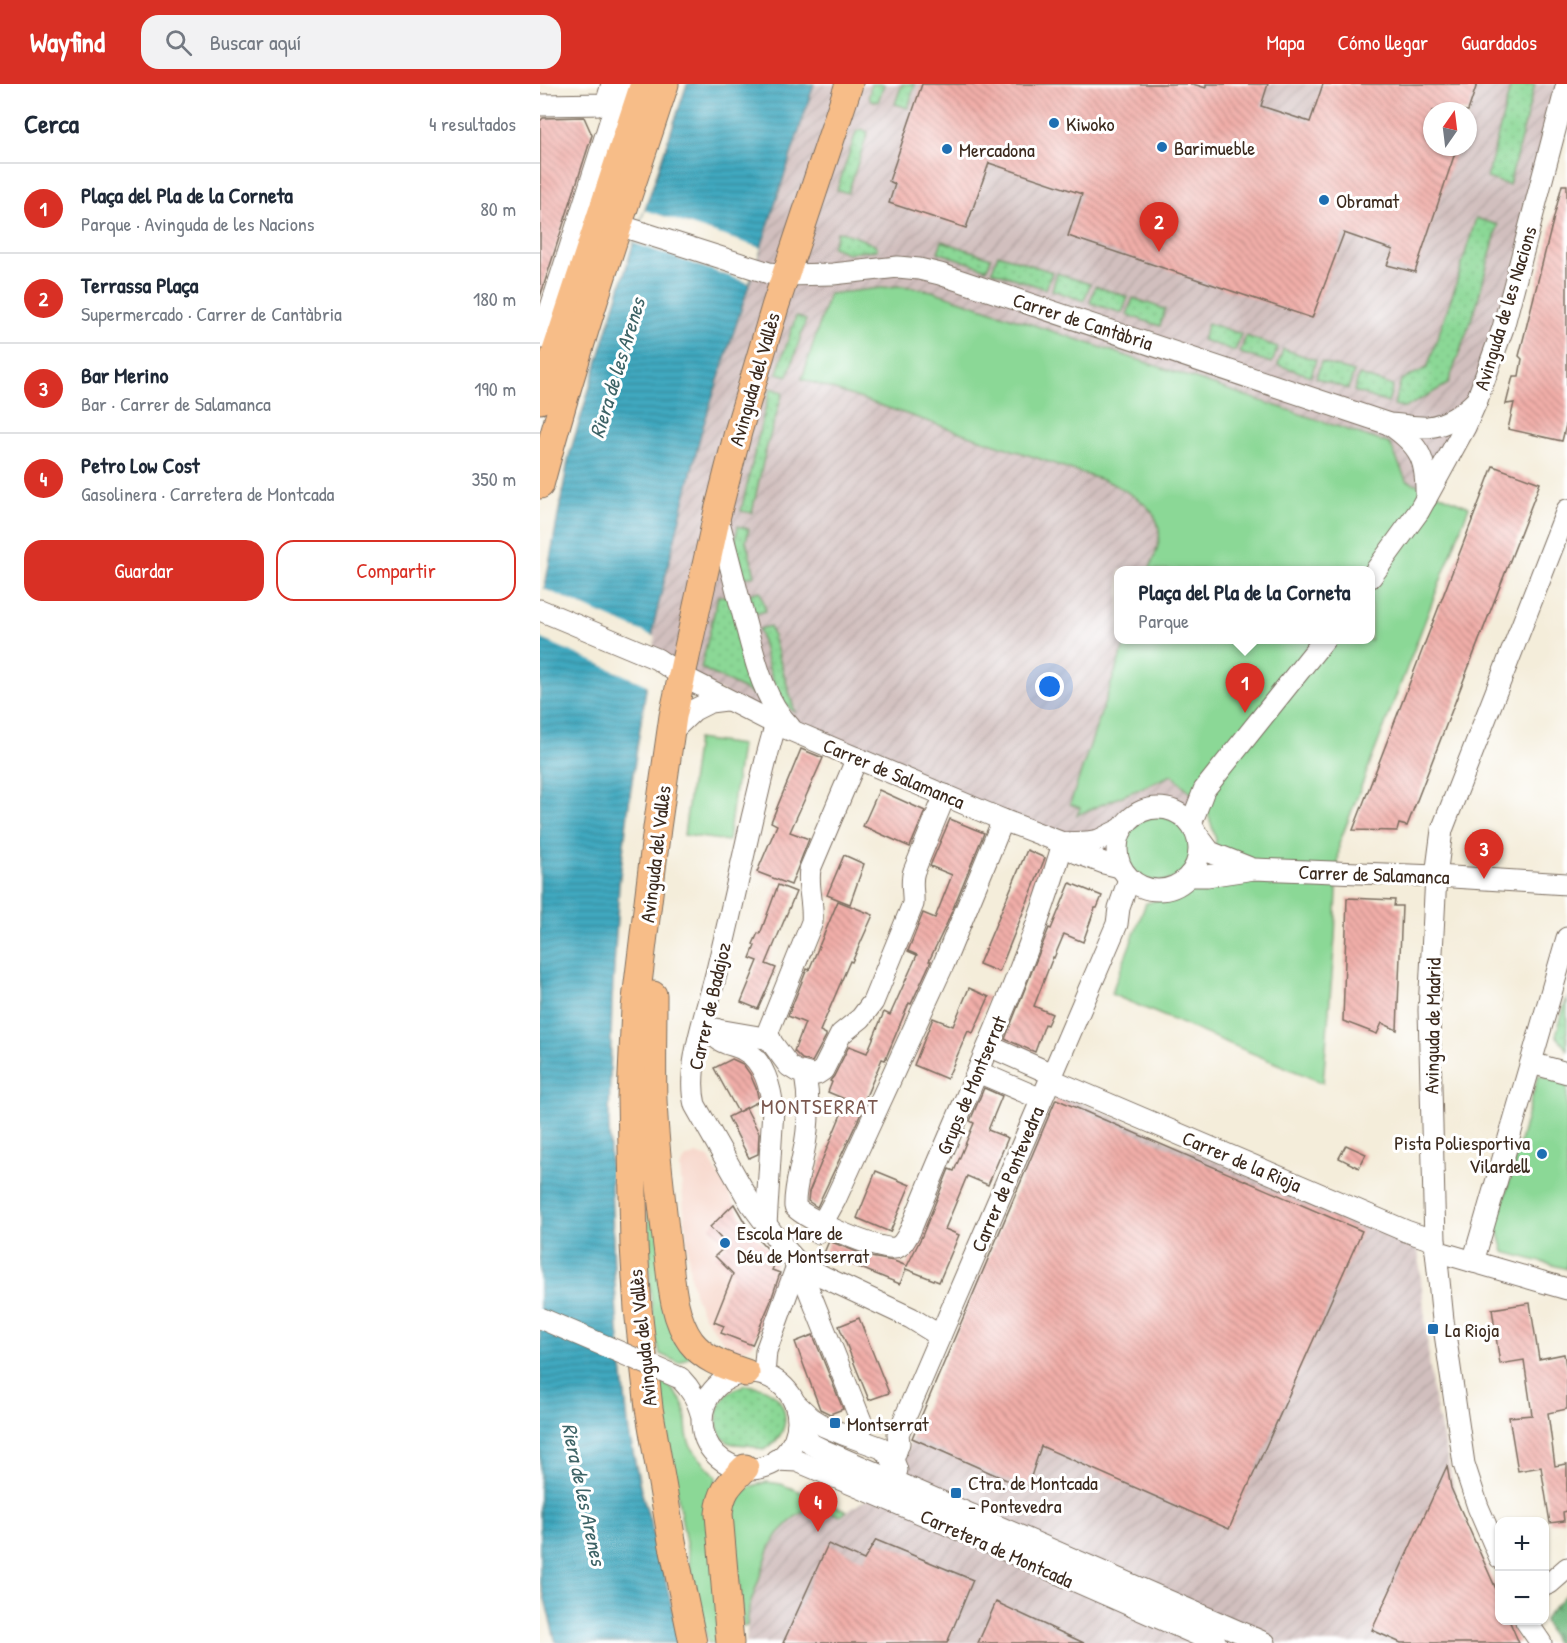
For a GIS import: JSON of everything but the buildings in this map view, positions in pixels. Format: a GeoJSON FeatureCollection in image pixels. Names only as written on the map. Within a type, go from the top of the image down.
{"type":"FeatureCollection","features":[{"type":"Feature","properties":{"kind":"main road"},"geometry":{"type":"LineString","coordinates":[[540,485],[605,227],[644,84]]}},
{"type":"Feature","properties":{"kind":"main road"},"geometry":{"type":"LineString","coordinates":[[540,400],[605,227],[664,84]]}},
{"type":"Feature","properties":{"kind":"main road","name":"Avinguda del Vallès"},"geometry":{"type":"LineString","coordinates":[[693,1643],[672,1541],[649,1408],[638,1309],[634,1245],[631,1098],[635,1008],[670,733],[717,515],[738,432],[769,272],[849,84]]}},
{"type":"Feature","properties":{"kind":"main road"},"geometry":{"type":"LineString","coordinates":[[644,937],[654,978],[653,1098],[660,1188],[673,1293],[680,1320],[698,1349],[744,1376]]}},
{"type":"Feature","properties":{"kind":"main road"},"geometry":{"type":"LineString","coordinates":[[730,1643],[719,1514],[720,1500],[724,1491],[745,1468]]}},
{"type":"Feature","properties":{"kind":"street"},"geometry":{"type":"LineString","coordinates":[[540,338],[605,227],[622,84]]}},
{"type":"Feature","properties":{"kind":"street","name":"Avinguda de les Nacions"},"geometry":{"type":"LineString","coordinates":[[1375,572],[1419,511],[1465,427],[1477,400],[1503,328],[1567,84]]}},
{"type":"Feature","properties":{"kind":"street"},"geometry":{"type":"LineString","coordinates":[[540,105],[609,94]]}},
{"type":"Feature","properties":{"kind":"street","name":"Carrer de Cantàbria"},"geometry":{"type":"LineString","coordinates":[[605,227],[769,272],[833,274],[897,267],[940,274],[1389,424],[1428,427],[1443,423],[1465,412],[1477,400]]}},
{"type":"Feature","properties":{"kind":"street","name":"Carrer de Cantàbria"},"geometry":{"type":"LineString","coordinates":[[1389,424],[1406,435],[1420,454],[1427,477],[1426,499]]}},
{"type":"Feature","properties":{"kind":"street","name":"Avinguda de Madrid"},"geometry":{"type":"LineString","coordinates":[[1495,1546],[1478,1507],[1464,1464],[1443,1320],[1435,1246],[1430,1010],[1437,876],[1442,830],[1567,510]]}},
{"type":"Feature","properties":{"kind":"street","name":"Carrer de Salamanca"},"geometry":{"type":"LineString","coordinates":[[717,515],[759,673],[784,727]]}},
{"type":"Feature","properties":{"kind":"street","name":"Carrer de Salamanca"},"geometry":{"type":"LineString","coordinates":[[540,610],[657,659],[682,676],[726,700],[784,727],[1063,843],[1077,853],[1124,873]]}},
{"type":"Feature","properties":{"kind":"street"},"geometry":{"type":"LineString","coordinates":[[1193,828],[1204,790],[1320,644]]}},
{"type":"Feature","properties":{"kind":"street"},"geometry":{"type":"LineString","coordinates":[[670,733],[694,710],[710,702],[726,700]]}},
{"type":"Feature","properties":{"kind":"street","name":"Carrer de Badajoz"},"geometry":{"type":"LineString","coordinates":[[784,727],[759,788],[717,974],[710,1028],[693,1073],[692,1093],[695,1105],[766,1226],[798,1263],[876,1300],[940,1336]]}},
{"type":"Feature","properties":{"kind":"street"},"geometry":{"type":"LineString","coordinates":[[857,758],[810,869],[808,879],[813,906],[812,922],[768,1035],[777,1052],[789,1066],[805,1074],[817,1074],[823,1070],[841,1034],[861,1018],[873,1002],[913,904],[912,877],[945,795]]}},
{"type":"Feature","properties":{"kind":"street"},"geometry":{"type":"LineString","coordinates":[[1159,807],[1182,815],[1193,828],[1198,841],[1199,856],[1194,870],[1181,884],[1161,891],[1138,886],[1124,873],[1116,854],[1121,829],[1126,821],[1141,811],[1159,807],[1182,796],[1204,790]]}},
{"type":"Feature","properties":{"kind":"street"},"geometry":{"type":"LineString","coordinates":[[820,1229],[944,963],[1003,820]]}},
{"type":"Feature","properties":{"kind":"street","name":"Carrer de Salamanca"},"geometry":{"type":"LineString","coordinates":[[1193,828],[1210,852],[1254,869]]}},
{"type":"Feature","properties":{"kind":"street","name":"Carrer de Salamanca"},"geometry":{"type":"LineString","coordinates":[[1063,843],[1099,840],[1121,829]]}},
{"type":"Feature","properties":{"kind":"street","name":"Grups de Montserrat"},"geometry":{"type":"LineString","coordinates":[[805,1074],[808,1092],[807,1132],[795,1207],[820,1229],[874,1245],[898,1247],[904,1242],[989,1046],[1050,889],[1063,843]]}},
{"type":"Feature","properties":{"kind":"street","name":"Carrer de Salamanca"},"geometry":{"type":"LineString","coordinates":[[1189,876],[1207,876],[1254,869],[1567,884]]}},
{"type":"Feature","properties":{"kind":"street","name":"Carrer de Pontevedra"},"geometry":{"type":"LineString","coordinates":[[891,1447],[1117,924],[1124,873]]}},
{"type":"Feature","properties":{"kind":"street","name":"Carrer de Pontevedra"},"geometry":{"type":"LineString","coordinates":[[1117,924],[1149,890]]}},
{"type":"Feature","properties":{"kind":"street"},"geometry":{"type":"LineString","coordinates":[[1473,1262],[1567,938]]}},
{"type":"Feature","properties":{"kind":"street"},"geometry":{"type":"LineString","coordinates":[[710,1028],[770,1039]]}},
{"type":"Feature","properties":{"kind":"street"},"geometry":{"type":"LineString","coordinates":[[710,1028],[722,1042],[742,1049],[753,1057],[770,1090],[773,1109],[766,1226]]}},
{"type":"Feature","properties":{"kind":"street","name":"Carrer de la Rioja"},"geometry":{"type":"LineString","coordinates":[[989,1046],[1051,1076],[1473,1262],[1567,1289]]}},
{"type":"Feature","properties":{"kind":"street"},"geometry":{"type":"LineString","coordinates":[[1531,1063],[1567,1073]]}},
{"type":"Feature","properties":{"kind":"street"},"geometry":{"type":"LineString","coordinates":[[978,1072],[1041,1099]]}},
{"type":"Feature","properties":{"kind":"street"},"geometry":{"type":"LineString","coordinates":[[702,1417],[708,1397],[714,1389],[744,1376],[766,1351],[798,1263]]}},
{"type":"Feature","properties":{"kind":"street"},"geometry":{"type":"LineString","coordinates":[[798,1263],[863,1426]]}},
{"type":"Feature","properties":{"kind":"street"},"geometry":{"type":"LineString","coordinates":[[540,1318],[680,1378],[698,1400],[705,1435],[713,1451],[733,1465],[756,1468],[767,1465],[785,1454],[798,1425],[794,1402]]}},
{"type":"Feature","properties":{"kind":"street"},"geometry":{"type":"LineString","coordinates":[[680,1378],[744,1376],[773,1379],[782,1385],[794,1402],[811,1418],[824,1426],[843,1434],[891,1447]]}},
{"type":"Feature","properties":{"kind":"street","name":"Carretera de Montcada"},"geometry":{"type":"LineString","coordinates":[[798,1425],[811,1444],[1265,1643]]}},
{"type":"Feature","properties":{"kind":"street"},"geometry":{"type":"LineString","coordinates":[[838,1456],[867,1457],[891,1447]]}},
{"type":"Feature","properties":{"kind":"street","name":"Carretera de Montcada"},"geometry":{"type":"LineString","coordinates":[[891,1447],[900,1474],[913,1489]]}},
{"type":"Feature","properties":{"kind":"street","name":"Carretera de Montcada"},"geometry":{"type":"LineString","coordinates":[[776,1460],[797,1461],[1216,1643]]}},
{"type":"Feature","properties":{"kind":"street"},"geometry":{"type":"LineString","coordinates":[[1549,1583],[1567,1568]]}},
{"type":"Feature","properties":{"kind":"street"},"geometry":{"type":"LineString","coordinates":[[1527,1625],[1532,1643]]}},
{"type":"Feature","properties":{"kind":"street"},"geometry":{"type":"LineString","coordinates":[[1529,1625],[1541,1643]]}},
{"type":"Feature","properties":{"kind":"shaded area"},"geometry":{"type":"Polygon","coordinates":[[[751,84],[1565,84],[1471,426],[1374,566],[1114,566],[1114,644],[1324,644],[1187,811],[1202,843],[1200,859],[1102,853],[806,735],[678,669],[594,611],[751,84]]]}},
{"type":"Feature","properties":{"kind":"shaded area"},"geometry":{"type":"Polygon","coordinates":[[[1058,1093],[1418,1248],[1432,1389],[1457,1502],[1495,1586],[1495,1625],[1512,1625],[1519,1643],[746,1643],[749,1608],[770,1547],[779,1533],[795,1517],[808,1509],[821,1508],[840,1516],[878,1492],[907,1450],[1058,1093]]]}},
{"type":"Feature","properties":{"kind":"shaded area","name":"Escola Mare de Déu de Montserrat"},"geometry":{"type":"Polygon","coordinates":[[[696,1154],[709,1158],[748,1228],[778,1258],[772,1270],[780,1273],[779,1281],[752,1345],[738,1353],[725,1343],[703,1315],[690,1276],[680,1167],[686,1158],[696,1154]]]}},
{"type":"Feature","properties":{"kind":"green space"},"geometry":{"type":"Polygon","coordinates":[[[871,84],[884,84],[878,102],[871,100],[869,96],[871,84]]]}},
{"type":"Feature","properties":{"kind":"green space"},"geometry":{"type":"Polygon","coordinates":[[[902,84],[915,84],[908,108],[895,104],[902,84]]]}},
{"type":"Feature","properties":{"kind":"green space"},"geometry":{"type":"Polygon","coordinates":[[[1511,84],[1535,84],[1509,185],[1487,178],[1511,84]]]}},
{"type":"Feature","properties":{"kind":"green space"},"geometry":{"type":"Polygon","coordinates":[[[861,129],[868,132],[848,193],[837,190],[856,132],[861,129]]]}},
{"type":"Feature","properties":{"kind":"green space"},"geometry":{"type":"Polygon","coordinates":[[[1476,218],[1498,225],[1476,307],[1448,384],[1405,408],[1394,405],[1401,380],[1427,368],[1476,218]]]}},
{"type":"Feature","properties":{"kind":"green space"},"geometry":{"type":"Polygon","coordinates":[[[837,232],[862,239],[877,246],[877,250],[847,253],[832,247],[837,232]]]}},
{"type":"Feature","properties":{"kind":"green space"},"geometry":{"type":"Polygon","coordinates":[[[942,241],[991,258],[987,269],[938,252],[942,241]]]}},
{"type":"Feature","properties":{"kind":"green space"},"geometry":{"type":"Polygon","coordinates":[[[998,254],[1052,272],[1046,289],[992,271],[998,254]]]}},
{"type":"Feature","properties":{"kind":"green space"},"geometry":{"type":"Polygon","coordinates":[[[1057,273],[1090,284],[1084,301],[1052,290],[1057,273]]]}},
{"type":"Feature","properties":{"kind":"green space"},"geometry":{"type":"Polygon","coordinates":[[[898,286],[932,291],[1390,444],[1406,480],[1469,507],[1339,844],[1335,938],[1323,1083],[1111,994],[1146,903],[1202,887],[1216,840],[1206,807],[1172,775],[1077,815],[1080,808],[1070,804],[1125,644],[1375,644],[1375,566],[1151,566],[1158,543],[1159,528],[1156,519],[1145,504],[1111,483],[802,379],[829,294],[898,286]]]}},
{"type":"Feature","properties":{"kind":"green space"},"geometry":{"type":"Polygon","coordinates":[[[1095,286],[1128,297],[1122,313],[1090,303],[1095,286]]]}},
{"type":"Feature","properties":{"kind":"green space"},"geometry":{"type":"Polygon","coordinates":[[[1133,298],[1165,309],[1160,326],[1127,315],[1133,298]]]}},
{"type":"Feature","properties":{"kind":"green space"},"geometry":{"type":"Polygon","coordinates":[[[796,316],[806,320],[788,376],[777,373],[796,316]]]}},
{"type":"Feature","properties":{"kind":"green space"},"geometry":{"type":"Polygon","coordinates":[[[1208,323],[1241,334],[1235,351],[1202,340],[1208,323]]]}},
{"type":"Feature","properties":{"kind":"green space"},"geometry":{"type":"Polygon","coordinates":[[[1246,336],[1278,347],[1272,363],[1240,353],[1246,336]]]}},
{"type":"Feature","properties":{"kind":"green space"},"geometry":{"type":"Polygon","coordinates":[[[1283,349],[1316,360],[1311,376],[1278,365],[1283,349]]]}},
{"type":"Feature","properties":{"kind":"green space"},"geometry":{"type":"Polygon","coordinates":[[[1321,362],[1354,372],[1348,389],[1316,378],[1321,362]]]}},
{"type":"Feature","properties":{"kind":"green space"},"geometry":{"type":"Polygon","coordinates":[[[1359,375],[1393,386],[1388,403],[1354,391],[1359,375]]]}},
{"type":"Feature","properties":{"kind":"green space"},"geometry":{"type":"Polygon","coordinates":[[[771,388],[783,392],[765,453],[752,513],[741,511],[761,425],[771,388]]]}},
{"type":"Feature","properties":{"kind":"green space"},"geometry":{"type":"Polygon","coordinates":[[[738,526],[749,529],[746,541],[755,575],[744,578],[735,543],[738,526]]]}},
{"type":"Feature","properties":{"kind":"green space"},"geometry":{"type":"Polygon","coordinates":[[[760,591],[766,611],[754,614],[749,594],[760,591]]]}},
{"type":"Feature","properties":{"kind":"green space"},"geometry":{"type":"Polygon","coordinates":[[[718,596],[731,596],[757,696],[701,668],[718,596]]]}},
{"type":"Feature","properties":{"kind":"green space"},"geometry":{"type":"Polygon","coordinates":[[[770,626],[795,712],[781,698],[767,662],[759,629],[770,626]]]}},
{"type":"Feature","properties":{"kind":"green space"},"geometry":{"type":"Polygon","coordinates":[[[697,739],[741,745],[728,841],[684,835],[697,739]]]}},
{"type":"Feature","properties":{"kind":"green space"},"geometry":{"type":"Polygon","coordinates":[[[1152,816],[1166,816],[1178,821],[1187,830],[1192,849],[1190,862],[1183,873],[1166,882],[1152,882],[1140,877],[1131,868],[1126,856],[1126,842],[1131,830],[1140,821],[1152,816]]]}},
{"type":"Feature","properties":{"kind":"green space"},"geometry":{"type":"Polygon","coordinates":[[[1567,997],[1567,1050],[1556,1035],[1567,997]]]}},
{"type":"Feature","properties":{"kind":"green space","name":"Pista Poliesportiva Vilardell"},"geometry":{"type":"Polygon","coordinates":[[[1538,1075],[1567,1083],[1567,1269],[1504,1252],[1497,1226],[1538,1075]]]}},
{"type":"Feature","properties":{"kind":"green space"},"geometry":{"type":"Polygon","coordinates":[[[646,1154],[691,1356],[679,1363],[660,1354],[655,1336],[650,1289],[646,1154]]]}},
{"type":"Feature","properties":{"kind":"green space"},"geometry":{"type":"Polygon","coordinates":[[[660,1379],[680,1399],[684,1407],[687,1435],[692,1449],[716,1476],[724,1643],[708,1643],[693,1583],[664,1419],[660,1379]]]}},
{"type":"Feature","properties":{"kind":"green space"},"geometry":{"type":"Polygon","coordinates":[[[745,1385],[769,1391],[779,1400],[783,1408],[785,1416],[782,1432],[771,1445],[763,1450],[749,1445],[730,1443],[724,1439],[718,1427],[720,1405],[728,1394],[745,1385]]]}},
{"type":"Feature","properties":{"kind":"green space"},"geometry":{"type":"Polygon","coordinates":[[[767,1482],[781,1484],[847,1511],[840,1516],[821,1508],[808,1509],[795,1517],[779,1533],[770,1547],[749,1608],[747,1626],[743,1626],[734,1525],[735,1508],[740,1495],[751,1487],[767,1482]]]}},
{"type":"Feature","properties":{"kind":"green space"},"geometry":{"type":"Polygon","coordinates":[[[1567,1593],[1567,1643],[1555,1643],[1546,1625],[1549,1625],[1549,1613],[1567,1593]]]}},
{"type":"Feature","properties":{"kind":"water","name":"Riera de les Arenes"},"geometry":{"type":"Polygon","coordinates":[[[687,84],[814,84],[701,433],[654,623],[619,885],[612,1000],[609,1122],[618,1329],[629,1433],[680,1643],[556,1643],[540,1580],[540,614],[569,456],[632,248],[687,84]]]}},
{"type":"Feature","properties":{"kind":"pier"},"geometry":{"type":"Polygon","coordinates":[[[645,210],[761,248],[749,283],[634,243],[645,210]]]}},
{"type":"Feature","properties":{"kind":"pier"},"geometry":{"type":"Polygon","coordinates":[[[542,588],[655,637],[649,686],[540,638],[542,588]]]}},
{"type":"Feature","properties":{"kind":"place","name":"Kiwoko"},"geometry":{"type":"Point","coordinates":[1054,123]}},
{"type":"Feature","properties":{"kind":"place","name":"Barimueble"},"geometry":{"type":"Point","coordinates":[1162,147]}},
{"type":"Feature","properties":{"kind":"place","name":"Mercadona"},"geometry":{"type":"Point","coordinates":[947,149]}},
{"type":"Feature","properties":{"kind":"place","name":"Obramat"},"geometry":{"type":"Point","coordinates":[1324,200]}},
{"type":"Feature","properties":{"kind":"place","name":"Terrassa Plaça"},"geometry":{"type":"Point","coordinates":[1159,252]}},
{"type":"Feature","properties":{"kind":"place","name":"Plaça del Pla de la Corneta"},"geometry":{"type":"Point","coordinates":[1245,713]}},
{"type":"Feature","properties":{"kind":"place","name":"Bar Merino"},"geometry":{"type":"Point","coordinates":[1484,879]}},
{"type":"Feature","properties":{"kind":"place","name":"Pista Poliesportiva Vilardell"},"geometry":{"type":"Point","coordinates":[1542,1154]}},
{"type":"Feature","properties":{"kind":"place","name":"Escola Mare de Déu de Montserrat"},"geometry":{"type":"Point","coordinates":[725,1243]}},
{"type":"Feature","properties":{"kind":"place","name":"La Rioja"},"geometry":{"type":"Point","coordinates":[1433,1329]}},
{"type":"Feature","properties":{"kind":"place","name":"Montserrat"},"geometry":{"type":"Point","coordinates":[835,1423]}},
{"type":"Feature","properties":{"kind":"place","name":"Ctra. de Montcada - Pontevedra"},"geometry":{"type":"Point","coordinates":[956,1493]}},
{"type":"Feature","properties":{"kind":"place","name":"Petro Low Cost"},"geometry":{"type":"Point","coordinates":[818,1532]}},
{"type":"Feature","properties":{"kind":"district","name":"MONTSERRAT"},"geometry":{"type":"Point","coordinates":[820,1106]}}]}
